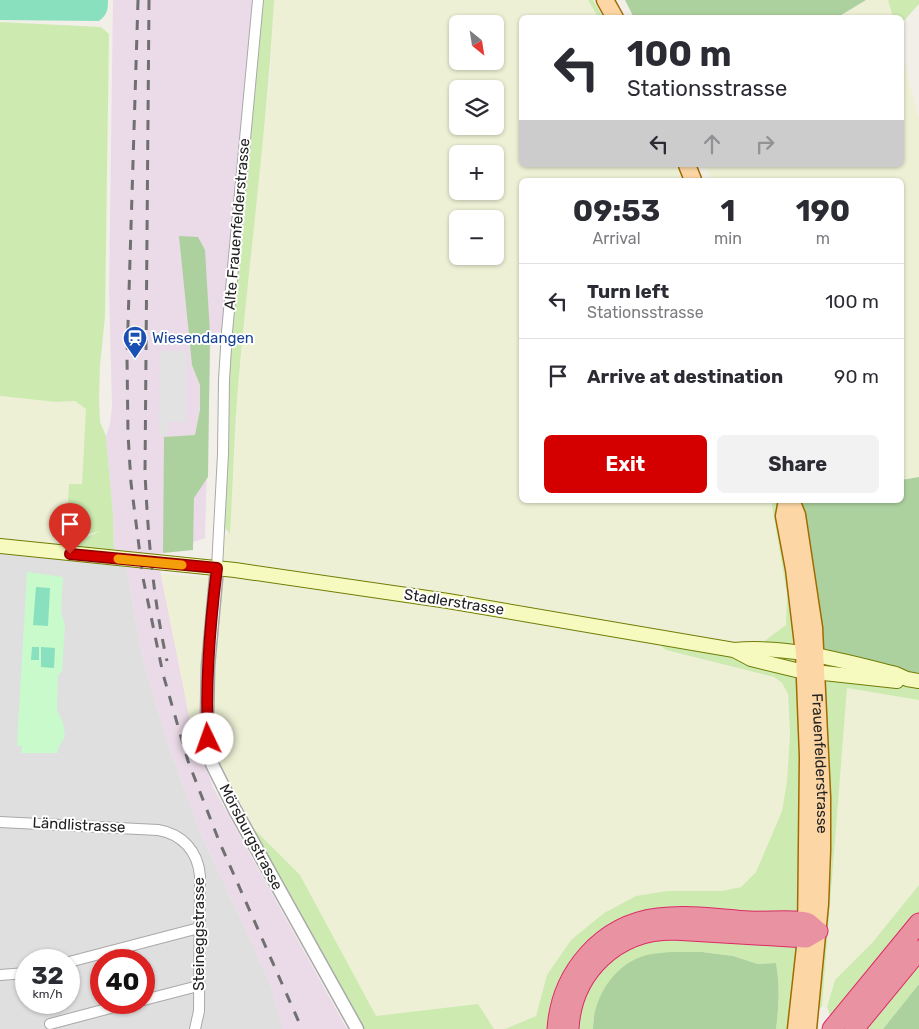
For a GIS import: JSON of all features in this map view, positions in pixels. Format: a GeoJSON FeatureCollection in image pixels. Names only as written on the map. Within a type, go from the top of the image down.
{"type":"FeatureCollection","features":[{"type":"Feature","properties":{"kind":"highway"},"geometry":{"type":"LineString","coordinates":[[557,1029],[563,996],[578,966],[600,943],[629,925],[665,917],[764,922],[810,930]]}},
{"type":"Feature","properties":{"kind":"highway"},"geometry":{"type":"LineString","coordinates":[[832,1029],[919,923]]}},
{"type":"Feature","properties":{"kind":"highway"},"geometry":{"type":"LineString","coordinates":[[569,1029],[575,996],[588,972],[608,951],[621,942],[637,935],[660,930],[810,930]]}},
{"type":"Feature","properties":{"kind":"highway"},"geometry":{"type":"LineString","coordinates":[[854,1029],[919,950]]}},
{"type":"Feature","properties":{"kind":"main road"},"geometry":{"type":"LineString","coordinates":[[605,0],[613,15]]}},
{"type":"Feature","properties":{"kind":"main road","name":"Frauenfelderstrasse"},"geometry":{"type":"LineString","coordinates":[[786,503],[784,516],[810,654]]}},
{"type":"Feature","properties":{"kind":"main road","name":"Frauenfelderstrasse"},"geometry":{"type":"LineString","coordinates":[[792,503],[799,524],[812,608],[810,654],[822,797],[822,850],[796,1029]]}},
{"type":"Feature","properties":{"kind":"main road","name":"Stadlerstrasse"},"geometry":{"type":"LineString","coordinates":[[0,546],[217,568],[448,600],[734,650]]}},
{"type":"Feature","properties":{"kind":"main road"},"geometry":{"type":"LineString","coordinates":[[734,650],[755,648],[810,654],[896,674],[913,680]]}},
{"type":"Feature","properties":{"kind":"main road"},"geometry":{"type":"LineString","coordinates":[[734,650],[751,659],[811,672],[893,681],[913,680]]}},
{"type":"Feature","properties":{"kind":"main road","name":"Frauenfelderstrasse"},"geometry":{"type":"LineString","coordinates":[[808,1029],[810,930]]}},
{"type":"Feature","properties":{"kind":"street","name":"Alte Frauenfelderstrasse"},"geometry":{"type":"LineString","coordinates":[[217,568],[226,341],[258,0]]}},
{"type":"Feature","properties":{"kind":"street","name":"Mörsburgstrasse"},"geometry":{"type":"LineString","coordinates":[[217,568],[208,666],[207,716],[212,764],[235,810],[357,1029]]}},
{"type":"Feature","properties":{"kind":"street","name":"Ländlistrasse"},"geometry":{"type":"LineString","coordinates":[[0,822],[158,830]]}},
{"type":"Feature","properties":{"kind":"street","name":"Steineggstrasse"},"geometry":{"type":"LineString","coordinates":[[158,830],[178,837],[190,848],[196,858],[200,876],[199,1011],[195,1029]]}},
{"type":"Feature","properties":{"kind":"street"},"geometry":{"type":"LineString","coordinates":[[80,959],[199,928]]}},
{"type":"Feature","properties":{"kind":"street"},"geometry":{"type":"LineString","coordinates":[[0,975],[15,973]]}},
{"type":"Feature","properties":{"kind":"street"},"geometry":{"type":"LineString","coordinates":[[155,997],[198,986]]}},
{"type":"Feature","properties":{"kind":"street"},"geometry":{"type":"LineString","coordinates":[[199,1011],[202,1029]]}},
{"type":"Feature","properties":{"kind":"street"},"geometry":{"type":"LineString","coordinates":[[50,1024],[90,1013]]}},
{"type":"Feature","properties":{"kind":"shaded area"},"geometry":{"type":"Polygon","coordinates":[[[113,0],[258,0],[227,332],[211,333],[205,538],[157,555],[191,725],[213,787],[347,1029],[283,1029],[270,982],[198,827],[167,740],[144,664],[127,570],[114,550],[106,436],[110,424],[112,406],[109,290],[113,0]]]}},
{"type":"Feature","properties":{"kind":"shaded area"},"geometry":{"type":"Polygon","coordinates":[[[160,351],[187,351],[186,422],[168,422],[167,436],[159,436],[160,351]]]}},
{"type":"Feature","properties":{"kind":"shaded area"},"geometry":{"type":"Polygon","coordinates":[[[0,538],[114,550],[127,570],[144,664],[167,740],[198,827],[270,982],[283,1029],[0,1029],[0,538]]]}},
{"type":"Feature","properties":{"kind":"green space"},"geometry":{"type":"Polygon","coordinates":[[[0,0],[108,0],[108,7],[104,17],[99,21],[0,20],[0,0]]]}},
{"type":"Feature","properties":{"kind":"green space"},"geometry":{"type":"Polygon","coordinates":[[[258,0],[274,0],[267,97],[238,387],[230,534],[225,528],[219,502],[224,380],[258,0]]]}},
{"type":"Feature","properties":{"kind":"green space"},"geometry":{"type":"Polygon","coordinates":[[[274,0],[588,0],[597,15],[519,15],[519,167],[688,167],[692,178],[519,178],[519,503],[772,503],[787,594],[786,625],[755,648],[666,650],[774,677],[782,683],[787,691],[790,734],[787,781],[782,811],[756,872],[741,887],[722,891],[667,891],[547,975],[536,1016],[505,1029],[494,1029],[478,1004],[376,1017],[300,875],[235,810],[212,764],[204,763],[191,725],[161,574],[215,578],[218,536],[230,534],[238,388],[256,197],[270,79],[274,0]]]}},
{"type":"Feature","properties":{"kind":"green space"},"geometry":{"type":"Polygon","coordinates":[[[588,0],[593,0],[602,15],[597,15],[588,0]]]}},
{"type":"Feature","properties":{"kind":"green space"},"geometry":{"type":"Polygon","coordinates":[[[625,0],[866,0],[841,15],[632,15],[625,0]]]}},
{"type":"Feature","properties":{"kind":"green space"},"geometry":{"type":"Polygon","coordinates":[[[866,0],[888,0],[892,15],[843,15],[866,0]]]}},
{"type":"Feature","properties":{"kind":"green space"},"geometry":{"type":"Polygon","coordinates":[[[888,0],[919,0],[919,4],[904,21],[904,15],[892,15],[888,0]]]}},
{"type":"Feature","properties":{"kind":"green space"},"geometry":{"type":"Polygon","coordinates":[[[0,22],[101,27],[109,34],[105,317],[99,398],[100,422],[106,436],[113,515],[114,551],[56,552],[67,539],[83,539],[101,531],[81,536],[66,535],[69,484],[82,484],[86,409],[75,401],[56,402],[0,396],[0,22]]]}},
{"type":"Feature","properties":{"kind":"green space"},"geometry":{"type":"Polygon","coordinates":[[[904,62],[919,118],[919,477],[904,480],[904,178],[710,178],[705,167],[904,167],[904,62]]]}},
{"type":"Feature","properties":{"kind":"green space"},"geometry":{"type":"Polygon","coordinates":[[[179,236],[198,237],[205,250],[210,333],[208,477],[194,498],[193,550],[163,553],[164,437],[195,435],[200,410],[200,385],[192,365],[179,236]]]}},
{"type":"Feature","properties":{"kind":"green space"},"geometry":{"type":"Polygon","coordinates":[[[0,396],[56,402],[75,401],[86,409],[82,484],[69,484],[89,535],[96,531],[103,531],[83,539],[67,539],[56,552],[0,546],[0,396]]]}},
{"type":"Feature","properties":{"kind":"green space"},"geometry":{"type":"Polygon","coordinates":[[[919,477],[919,681],[816,656],[791,503],[904,503],[904,480],[919,477]]]}},
{"type":"Feature","properties":{"kind":"green space"},"geometry":{"type":"Polygon","coordinates":[[[772,503],[793,503],[919,681],[919,700],[847,688],[822,1006],[803,1029],[776,1029],[779,996],[776,963],[758,964],[733,956],[702,952],[671,952],[593,1020],[593,1029],[505,1029],[536,1016],[547,975],[571,940],[604,913],[636,896],[667,891],[722,891],[741,887],[756,872],[782,811],[787,781],[790,734],[788,694],[782,683],[774,677],[666,650],[662,647],[661,643],[755,648],[786,625],[787,594],[772,503]]]}},
{"type":"Feature","properties":{"kind":"green space"},"geometry":{"type":"Polygon","coordinates":[[[27,572],[63,577],[61,612],[65,625],[62,671],[58,675],[57,710],[63,722],[65,737],[58,748],[58,753],[21,753],[22,746],[17,746],[27,572]]]}},
{"type":"Feature","properties":{"kind":"green space"},"geometry":{"type":"Polygon","coordinates":[[[36,587],[50,588],[48,626],[33,625],[36,587]]]}},
{"type":"Feature","properties":{"kind":"green space"},"geometry":{"type":"Polygon","coordinates":[[[32,647],[39,647],[39,660],[31,660],[32,647]]]}},
{"type":"Feature","properties":{"kind":"green space"},"geometry":{"type":"Polygon","coordinates":[[[41,647],[55,648],[54,668],[41,667],[41,647]]]}},
{"type":"Feature","properties":{"kind":"green space"},"geometry":{"type":"Polygon","coordinates":[[[847,688],[919,700],[919,885],[872,943],[835,980],[827,1007],[822,1006],[847,688]]]}},
{"type":"Feature","properties":{"kind":"green space"},"geometry":{"type":"Polygon","coordinates":[[[252,827],[300,875],[376,1016],[478,1004],[494,1029],[363,1029],[252,827]]]}},
{"type":"Feature","properties":{"kind":"green space"},"geometry":{"type":"Polygon","coordinates":[[[919,885],[919,984],[883,1029],[835,1029],[827,1007],[835,980],[872,943],[919,885]]]}},
{"type":"Feature","properties":{"kind":"green space"},"geometry":{"type":"Polygon","coordinates":[[[702,952],[733,956],[758,964],[776,963],[779,996],[776,1029],[593,1029],[597,1005],[608,983],[616,973],[635,959],[650,954],[702,952]]]}},
{"type":"Feature","properties":{"kind":"green space"},"geometry":{"type":"Polygon","coordinates":[[[919,984],[919,1029],[883,1029],[919,984]]]}},
{"type":"Feature","properties":{"kind":"railway"},"geometry":{"type":"LineString","coordinates":[[138,0],[127,357],[131,483],[143,578],[163,674],[188,761],[219,841],[302,1029]]}},
{"type":"Feature","properties":{"kind":"railway"},"geometry":{"type":"LineString","coordinates":[[149,0],[145,473],[152,567],[167,661]]}},
{"type":"Feature","properties":{"kind":"slow traffic"},"geometry":{"type":"LineString","coordinates":[[118,559],[182,565]]}},
{"type":"Feature","properties":{"kind":"place","name":"Wiesendangen"},"geometry":{"type":"Point","coordinates":[135,359]}},
{"type":"Feature","properties":{"kind":"route"},"geometry":{"type":"LineString","coordinates":[[70,554],[217,568],[208,666],[208,739]]}}]}
